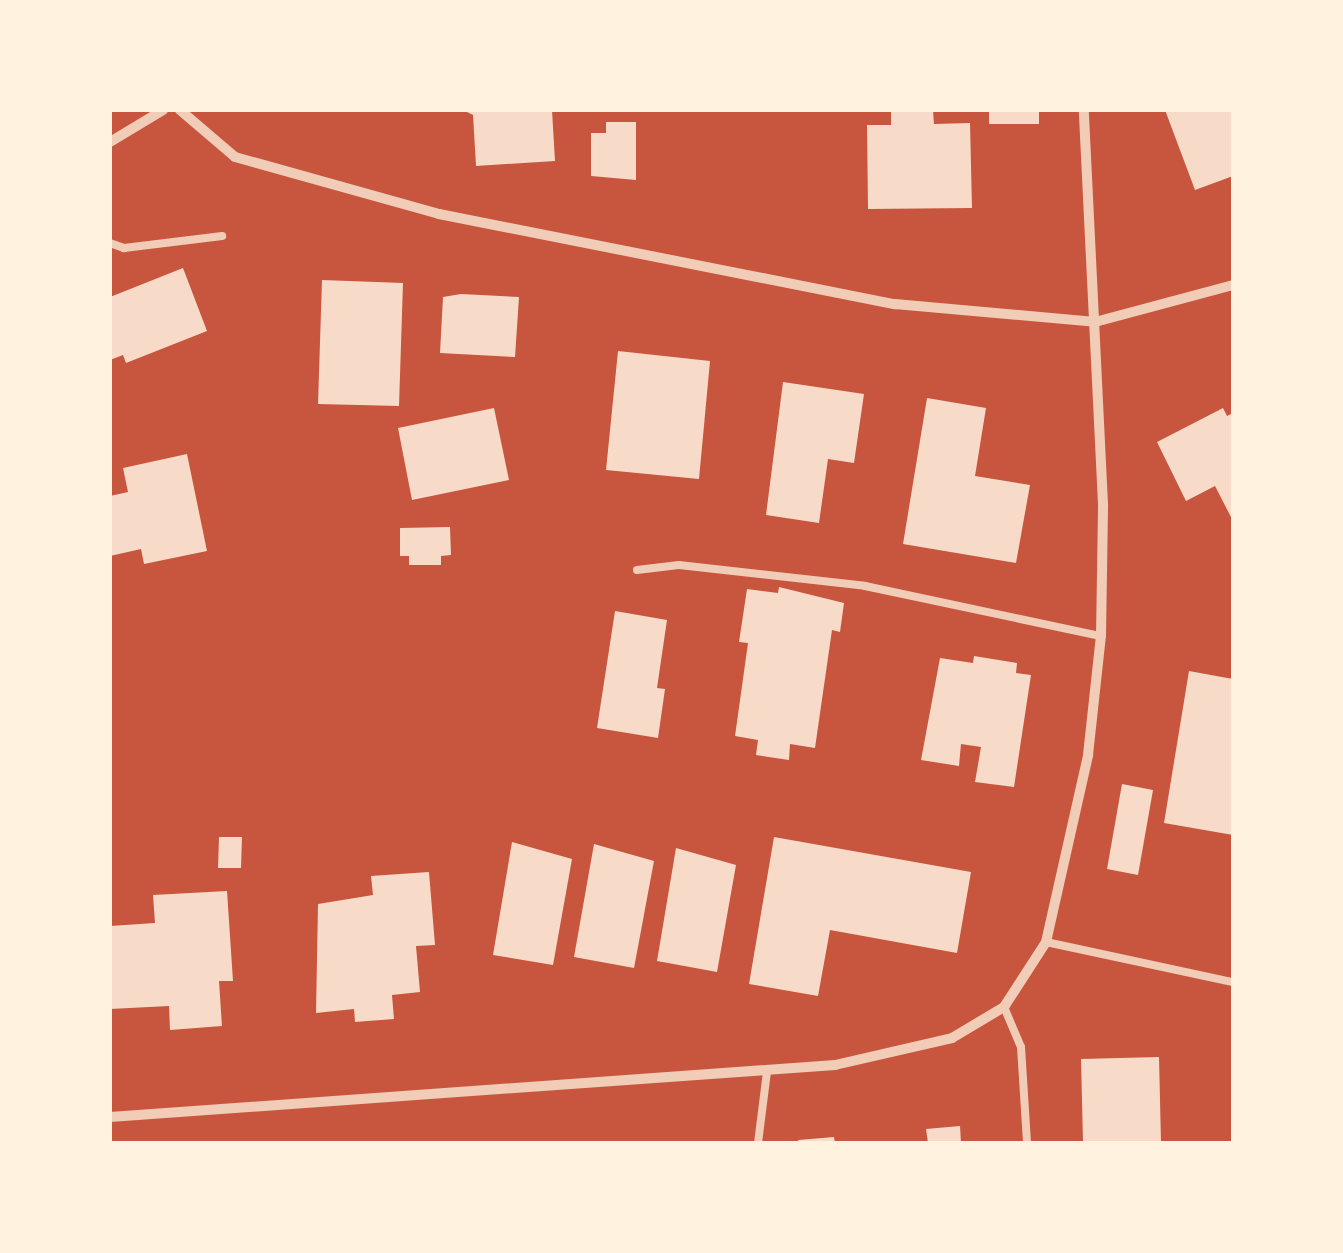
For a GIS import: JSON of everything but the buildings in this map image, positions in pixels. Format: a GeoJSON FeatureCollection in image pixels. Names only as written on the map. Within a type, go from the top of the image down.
{"type":"FeatureCollection","features":[{"type":"Feature","properties":{"kind":"street"},"geometry":{"type":"LineString","coordinates":[[110,142],[163,110]]}},
{"type":"Feature","properties":{"kind":"street"},"geometry":{"type":"LineString","coordinates":[[180,110],[234,157],[439,214],[895,304],[1095,322],[1233,286]]}},
{"type":"Feature","properties":{"kind":"street"},"geometry":{"type":"LineString","coordinates":[[110,1118],[767,1072],[900,1053],[952,1038],[1004,1007],[1046,942],[1088,754],[1101,636],[1095,322],[1084,110]]}},
{"type":"Feature","properties":{"kind":"lane"},"geometry":{"type":"LineString","coordinates":[[110,244],[222,236]]}},
{"type":"Feature","properties":{"kind":"lane"},"geometry":{"type":"LineString","coordinates":[[637,570],[679,566],[865,586],[1101,636]]}},
{"type":"Feature","properties":{"kind":"lane"},"geometry":{"type":"LineString","coordinates":[[1046,942],[1233,982]]}},
{"type":"Feature","properties":{"kind":"lane"},"geometry":{"type":"LineString","coordinates":[[1004,1007],[1021,1047],[1027,1143]]}},
{"type":"Feature","properties":{"kind":"lane"},"geometry":{"type":"LineString","coordinates":[[758,1143],[767,1072]]}}]}
